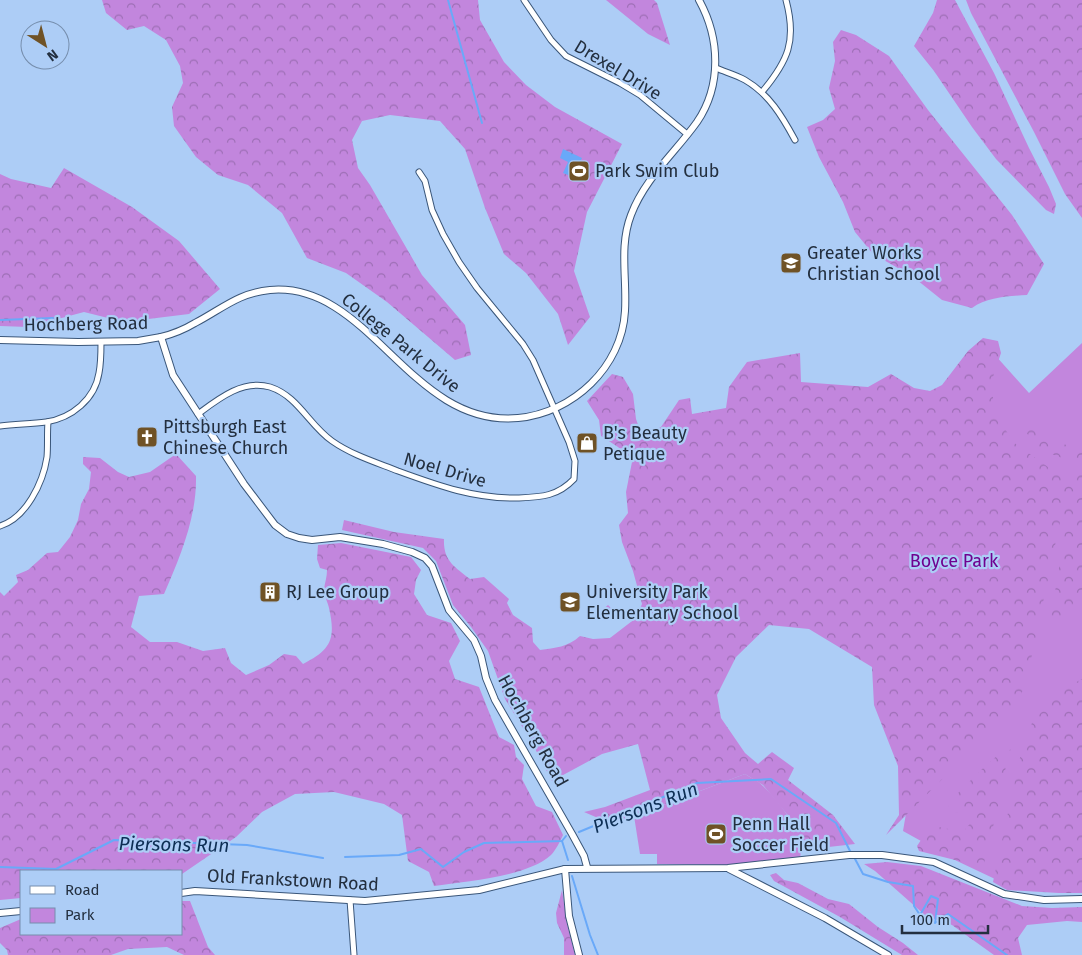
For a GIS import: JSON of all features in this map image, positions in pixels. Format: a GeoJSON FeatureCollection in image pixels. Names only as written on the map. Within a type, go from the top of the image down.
{"type":"FeatureCollection","features":[{"type":"Feature","properties":{"kind":"street","name":"Drexel Drive"},"geometry":{"type":"LineString","coordinates":[[524,0],[550,40],[566,56],[640,95],[687,134]]}},
{"type":"Feature","properties":{"kind":"street","name":"College Park Drive"},"geometry":{"type":"LineString","coordinates":[[161,337],[196,323],[238,298],[260,291],[283,290],[312,295],[338,309],[439,396],[464,410],[486,417],[533,416],[554,409],[576,396],[594,382],[614,353],[624,326],[624,249],[630,217],[646,185],[698,121],[706,104],[716,68],[716,50],[711,28],[699,0]]}},
{"type":"Feature","properties":{"kind":"street"},"geometry":{"type":"LineString","coordinates":[[762,92],[778,73],[789,48],[791,26],[786,0]]}},
{"type":"Feature","properties":{"kind":"street"},"geometry":{"type":"LineString","coordinates":[[716,68],[744,79],[762,92],[773,103],[794,140]]}},
{"type":"Feature","properties":{"kind":"street","name":"Noel Drive"},"geometry":{"type":"LineString","coordinates":[[198,414],[222,397],[246,385],[270,387],[290,398],[330,440],[346,450],[438,486],[477,496],[530,498],[555,494],[574,479],[575,461],[569,442],[533,360],[523,344],[477,288],[455,255],[432,210],[425,181],[418,172]]}},
{"type":"Feature","properties":{"kind":"street","name":"Hochberg Road"},"geometry":{"type":"LineString","coordinates":[[0,340],[101,342],[138,341],[161,337],[173,375],[244,484],[270,519],[286,534],[312,540],[340,537],[383,544],[412,552],[425,558],[432,566],[449,610],[474,640],[495,700],[572,834],[584,856],[587,868]]}},
{"type":"Feature","properties":{"kind":"street"},"geometry":{"type":"LineString","coordinates":[[0,426],[48,422],[72,413],[86,402],[94,389],[99,373],[101,342]]}},
{"type":"Feature","properties":{"kind":"street"},"geometry":{"type":"LineString","coordinates":[[0,526],[16,517],[33,495],[41,478],[47,458],[48,422]]}},
{"type":"Feature","properties":{"kind":"street","name":"Old Frankstown Road"},"geometry":{"type":"LineString","coordinates":[[182,892],[388,900],[479,890],[565,869],[728,868],[849,855],[882,855],[934,862],[1004,894],[1044,900],[1082,899]]}},
{"type":"Feature","properties":{"kind":"street"},"geometry":{"type":"LineString","coordinates":[[728,868],[825,918],[888,955]]}},
{"type":"Feature","properties":{"kind":"street"},"geometry":{"type":"LineString","coordinates":[[565,869],[569,916],[579,955]]}},
{"type":"Feature","properties":{"kind":"street"},"geometry":{"type":"LineString","coordinates":[[350,900],[354,955]]}},
{"type":"Feature","properties":{"kind":"street"},"geometry":{"type":"LineString","coordinates":[[0,913],[20,911]]}},
{"type":"Feature","properties":{"kind":"green space"},"geometry":{"type":"Polygon","coordinates":[[[102,0],[478,0],[480,20],[504,62],[526,85],[555,107],[622,144],[587,212],[574,271],[590,317],[568,345],[558,314],[526,273],[504,254],[485,208],[465,149],[440,121],[390,115],[362,121],[352,140],[358,168],[370,185],[422,275],[465,325],[471,355],[455,360],[387,302],[346,273],[307,258],[282,213],[248,185],[218,175],[196,157],[174,126],[172,107],[183,83],[180,66],[166,40],[144,26],[127,30],[106,13],[102,0]]]}},
{"type":"Feature","properties":{"kind":"green space"},"geometry":{"type":"Polygon","coordinates":[[[606,0],[654,0],[657,3],[670,45],[648,34],[606,0]]]}},
{"type":"Feature","properties":{"kind":"green space"},"geometry":{"type":"Polygon","coordinates":[[[937,0],[955,0],[994,73],[1049,187],[1056,204],[1054,214],[1046,210],[996,159],[934,71],[914,46],[933,13],[937,0]]]}},
{"type":"Feature","properties":{"kind":"green space"},"geometry":{"type":"Polygon","coordinates":[[[966,0],[1082,0],[1082,218],[1065,194],[966,0]]]}},
{"type":"Feature","properties":{"kind":"green space"},"geometry":{"type":"Polygon","coordinates":[[[841,30],[856,35],[889,56],[928,110],[1012,215],[1044,264],[1027,295],[991,299],[972,308],[942,300],[912,276],[873,254],[855,232],[843,202],[819,157],[807,127],[823,120],[835,109],[829,88],[835,61],[833,42],[841,30]]]}},
{"type":"Feature","properties":{"kind":"green space"},"geometry":{"type":"Polygon","coordinates":[[[64,168],[132,207],[179,241],[220,289],[189,314],[124,322],[84,312],[28,327],[0,326],[0,174],[11,179],[51,188],[64,168]]]}},
{"type":"Feature","properties":{"kind":"green space"},"geometry":{"type":"Polygon","coordinates":[[[983,338],[998,341],[1001,353],[993,377],[993,409],[1013,442],[1065,479],[1074,481],[1080,465],[1041,450],[1024,430],[1029,423],[1071,448],[1082,449],[1082,601],[1049,628],[1067,519],[1061,517],[1032,655],[1023,690],[1014,708],[886,835],[899,815],[898,766],[874,705],[872,667],[809,629],[769,625],[736,657],[717,695],[721,718],[745,753],[758,764],[772,752],[794,768],[788,780],[833,815],[855,844],[802,850],[790,818],[763,785],[745,774],[612,824],[584,812],[605,807],[650,790],[638,744],[602,754],[552,781],[531,741],[505,699],[488,651],[453,605],[436,561],[423,548],[342,530],[344,520],[394,532],[444,539],[444,547],[451,563],[470,579],[484,577],[509,599],[507,603],[513,615],[532,628],[533,642],[540,650],[566,645],[580,636],[593,639],[610,638],[636,618],[642,604],[633,571],[622,542],[619,525],[628,513],[626,492],[632,462],[618,447],[601,436],[599,420],[587,401],[612,374],[623,377],[633,394],[636,419],[642,436],[661,427],[679,400],[690,398],[692,414],[726,408],[729,387],[747,362],[800,353],[801,382],[868,387],[891,374],[914,388],[930,391],[942,385],[968,351],[983,338]]]}},
{"type":"Feature","properties":{"kind":"green space","name":"Boyce Park"},"geometry":{"type":"Polygon","coordinates":[[[1082,343],[1082,886],[1014,888],[957,861],[903,831],[986,345],[1029,393],[1082,343]]]}},
{"type":"Feature","properties":{"kind":"green space"},"geometry":{"type":"Polygon","coordinates":[[[176,454],[196,476],[196,491],[191,522],[164,594],[139,596],[131,627],[150,642],[177,642],[203,651],[225,648],[231,663],[246,675],[269,665],[284,654],[296,656],[303,664],[320,654],[331,636],[331,619],[324,591],[327,570],[320,568],[317,559],[318,545],[341,543],[411,557],[421,570],[416,580],[414,594],[427,615],[451,623],[460,641],[449,661],[455,679],[479,687],[499,737],[514,745],[516,757],[524,765],[522,779],[536,806],[552,812],[563,835],[551,855],[527,868],[512,873],[434,886],[429,872],[408,861],[402,815],[384,804],[334,792],[295,794],[262,812],[236,837],[182,874],[182,870],[20,870],[20,898],[0,900],[0,592],[4,596],[18,582],[16,575],[28,570],[47,553],[58,552],[70,537],[78,520],[81,504],[89,489],[91,472],[83,464],[83,457],[100,458],[118,472],[129,477],[150,472],[176,454]]]}},
{"type":"Feature","properties":{"kind":"green space"},"geometry":{"type":"Polygon","coordinates":[[[608,605],[614,611],[606,619],[600,612],[608,605]]]}},
{"type":"Feature","properties":{"kind":"green space"},"geometry":{"type":"Polygon","coordinates":[[[1082,679],[1082,893],[1007,890],[993,882],[1021,753],[1033,720],[1071,685],[1082,679]]]}},
{"type":"Feature","properties":{"kind":"green space"},"geometry":{"type":"Polygon","coordinates":[[[1012,749],[1008,756],[983,867],[919,851],[917,846],[927,831],[934,826],[963,832],[973,820],[965,814],[947,811],[949,802],[999,754],[1012,749]]]}},
{"type":"Feature","properties":{"kind":"green space","name":"Penn Hall Soccer Field"},"geometry":{"type":"Polygon","coordinates":[[[745,774],[762,785],[790,819],[799,839],[800,858],[728,865],[657,864],[657,854],[640,854],[634,816],[745,774]]]}},
{"type":"Feature","properties":{"kind":"green space"},"geometry":{"type":"Polygon","coordinates":[[[887,862],[921,866],[1022,906],[1082,907],[1082,922],[1067,921],[1027,925],[1018,938],[1022,955],[994,955],[952,925],[926,916],[875,871],[864,864],[887,862]]]}},
{"type":"Feature","properties":{"kind":"green space"},"geometry":{"type":"Polygon","coordinates":[[[776,873],[784,880],[798,883],[828,899],[849,904],[918,955],[902,955],[840,917],[774,881],[770,875],[776,873]]]}},
{"type":"Feature","properties":{"kind":"green space"},"geometry":{"type":"Polygon","coordinates":[[[562,890],[567,924],[575,955],[564,955],[564,938],[557,923],[556,913],[562,890]]]}},
{"type":"Feature","properties":{"kind":"green space"},"geometry":{"type":"Polygon","coordinates":[[[182,901],[190,901],[208,947],[215,955],[184,955],[167,947],[128,949],[111,955],[8,955],[7,950],[0,943],[0,928],[20,919],[20,935],[182,935],[182,901]]]}},
{"type":"Feature","properties":{"kind":"water"},"geometry":{"type":"Polygon","coordinates":[[[563,149],[582,158],[573,177],[563,173],[568,162],[560,158],[563,149]]]}},
{"type":"Feature","properties":{"kind":"waterway"},"geometry":{"type":"LineString","coordinates":[[448,0],[482,123]]}},
{"type":"Feature","properties":{"kind":"waterway"},"geometry":{"type":"LineString","coordinates":[[0,320],[53,318]]}},
{"type":"Feature","properties":{"kind":"waterway","name":"Piersons Run"},"geometry":{"type":"LineString","coordinates":[[579,832],[697,783],[771,779],[836,823],[851,853]]}},
{"type":"Feature","properties":{"kind":"waterway","name":"Piersons Run"},"geometry":{"type":"LineString","coordinates":[[345,857],[399,855],[421,849],[443,867],[464,852],[484,843],[562,841],[566,836]]}},
{"type":"Feature","properties":{"kind":"waterway","name":"Piersons Run"},"geometry":{"type":"LineString","coordinates":[[0,867],[56,869],[114,840],[247,845],[323,858]]}},
{"type":"Feature","properties":{"kind":"waterway"},"geometry":{"type":"LineString","coordinates":[[562,841],[568,860]]}},
{"type":"Feature","properties":{"kind":"waterway","name":"Piersons Run"},"geometry":{"type":"LineString","coordinates":[[854,857],[863,874],[888,882],[913,886],[914,906],[920,915],[931,896],[938,899],[935,923],[948,914],[1007,955]]}},
{"type":"Feature","properties":{"kind":"waterway"},"geometry":{"type":"LineString","coordinates":[[572,876],[598,955]]}},
{"type":"Feature","properties":{"kind":"place","name":"Park Swim Club"},"geometry":{"type":"Point","coordinates":[579,171]}},
{"type":"Feature","properties":{"kind":"place","name":"Greater Works Christian School"},"geometry":{"type":"Point","coordinates":[791,263]}},
{"type":"Feature","properties":{"kind":"place","name":"Pittsburgh East Chinese Church"},"geometry":{"type":"Point","coordinates":[147,437]}},
{"type":"Feature","properties":{"kind":"place","name":"B's Beauty Petique"},"geometry":{"type":"Point","coordinates":[587,443]}},
{"type":"Feature","properties":{"kind":"place","name":"RJ Lee Group"},"geometry":{"type":"Point","coordinates":[270,592]}},
{"type":"Feature","properties":{"kind":"place","name":"University Park Elementary School"},"geometry":{"type":"Point","coordinates":[570,602]}},
{"type":"Feature","properties":{"kind":"place","name":"Penn Hall Soccer Field"},"geometry":{"type":"Point","coordinates":[716,834]}}]}
